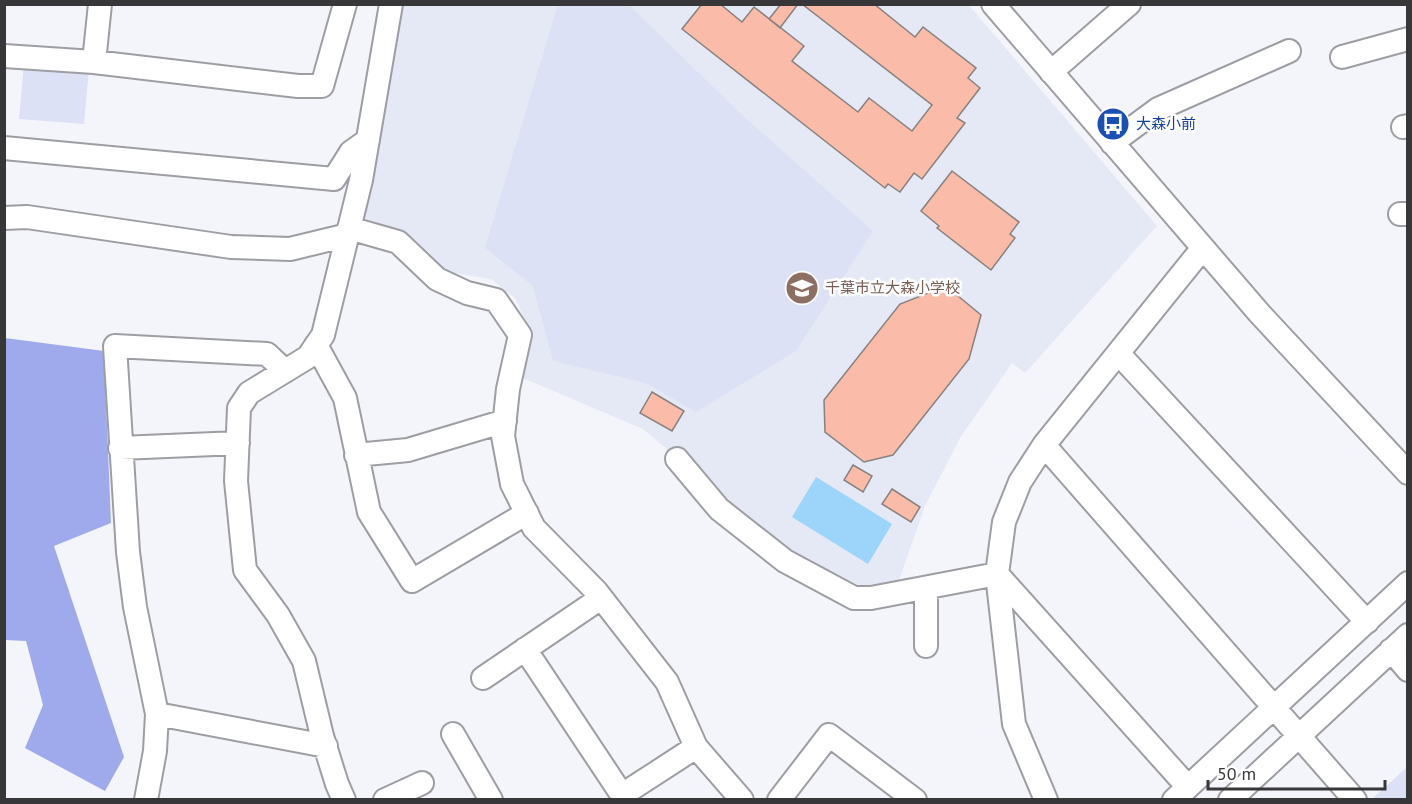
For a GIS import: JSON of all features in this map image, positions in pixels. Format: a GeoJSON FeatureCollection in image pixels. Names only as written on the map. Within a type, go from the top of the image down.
{"type":"FeatureCollection","features":[{"type":"Feature","properties":{"kind":"street"},"geometry":{"type":"LineString","coordinates":[[94,62],[100,4]]}},
{"type":"Feature","properties":{"kind":"street"},"geometry":{"type":"LineString","coordinates":[[4,56],[94,62],[298,86],[322,86],[345,4]]}},
{"type":"Feature","properties":{"kind":"street"},"geometry":{"type":"LineString","coordinates":[[336,794],[304,661],[278,615],[246,570],[236,481],[239,408],[249,393],[308,357],[323,335],[368,140],[391,4]]}},
{"type":"Feature","properties":{"kind":"street"},"geometry":{"type":"LineString","coordinates":[[993,4],[1202,249],[1407,473]]}},
{"type":"Feature","properties":{"kind":"street"},"geometry":{"type":"LineString","coordinates":[[1051,72],[1129,4]]}},
{"type":"Feature","properties":{"kind":"street"},"geometry":{"type":"LineString","coordinates":[[1342,57],[1407,39]]}},
{"type":"Feature","properties":{"kind":"street"},"geometry":{"type":"LineString","coordinates":[[1112,143],[1158,108],[1289,51]]}},
{"type":"Feature","properties":{"kind":"street"},"geometry":{"type":"LineString","coordinates":[[4,148],[334,179],[351,153],[368,140]]}},
{"type":"Feature","properties":{"kind":"street"},"geometry":{"type":"LineString","coordinates":[[4,218],[38,218],[166,236],[231,248],[290,249],[348,232],[398,242],[437,279],[467,293],[496,300],[520,335],[508,389],[503,436],[512,484],[534,528],[601,598],[667,682],[696,747],[742,800]]}},
{"type":"Feature","properties":{"kind":"street"},"geometry":{"type":"LineString","coordinates":[[1046,800],[1014,723],[997,574],[1004,522],[1020,482],[1044,445],[1202,249]]}},
{"type":"Feature","properties":{"kind":"street"},"geometry":{"type":"LineString","coordinates":[[316,345],[345,398],[369,512],[412,581],[527,513]]}},
{"type":"Feature","properties":{"kind":"street"},"geometry":{"type":"LineString","coordinates":[[147,800],[155,751],[157,714],[135,607],[120,448],[115,346],[267,354],[285,371]]}},
{"type":"Feature","properties":{"kind":"street"},"geometry":{"type":"LineString","coordinates":[[1118,353],[1367,621]]}},
{"type":"Feature","properties":{"kind":"street"},"geometry":{"type":"LineString","coordinates":[[356,455],[408,450],[505,421]]}},
{"type":"Feature","properties":{"kind":"street"},"geometry":{"type":"LineString","coordinates":[[120,448],[238,443]]}},
{"type":"Feature","properties":{"kind":"street"},"geometry":{"type":"LineString","coordinates":[[1044,445],[1356,800]]}},
{"type":"Feature","properties":{"kind":"street"},"geometry":{"type":"LineString","coordinates":[[677,459],[719,509],[785,561],[854,598],[871,598],[997,574]]}},
{"type":"Feature","properties":{"kind":"street"},"geometry":{"type":"LineString","coordinates":[[997,574],[1181,793],[1407,583]]}},
{"type":"Feature","properties":{"kind":"street"},"geometry":{"type":"LineString","coordinates":[[926,588],[926,646]]}},
{"type":"Feature","properties":{"kind":"street"},"geometry":{"type":"LineString","coordinates":[[483,678],[601,598]]}},
{"type":"Feature","properties":{"kind":"street"},"geometry":{"type":"LineString","coordinates":[[1230,800],[1407,635]]}},
{"type":"Feature","properties":{"kind":"street"},"geometry":{"type":"LineString","coordinates":[[525,649],[622,795],[696,747]]}},
{"type":"Feature","properties":{"kind":"street"},"geometry":{"type":"LineString","coordinates":[[1391,650],[1407,670]]}},
{"type":"Feature","properties":{"kind":"street"},"geometry":{"type":"LineString","coordinates":[[157,714],[326,746]]}},
{"type":"Feature","properties":{"kind":"street"},"geometry":{"type":"LineString","coordinates":[[453,734],[491,800]]}},
{"type":"Feature","properties":{"kind":"street"},"geometry":{"type":"LineString","coordinates":[[779,800],[829,735],[915,800]]}},
{"type":"Feature","properties":{"kind":"street"},"geometry":{"type":"LineString","coordinates":[[385,800],[422,783]]}},
{"type":"Feature","properties":{"kind":"shaded area"},"geometry":{"type":"Polygon","coordinates":[[[558,4],[629,5],[741,114],[873,231],[796,351],[696,412],[646,383],[553,361],[533,286],[485,248],[558,4]]]}},
{"type":"Feature","properties":{"kind":"shaded area","name":"千葉市立大森小学校"},"geometry":{"type":"Polygon","coordinates":[[[968,4],[1157,226],[1025,373],[1012,363],[960,438],[925,506],[899,580],[862,586],[783,548],[643,429],[518,376],[530,331],[515,298],[491,279],[441,271],[396,231],[360,216],[398,5],[968,4]]]}},
{"type":"Feature","properties":{"kind":"shaded area"},"geometry":{"type":"Polygon","coordinates":[[[24,64],[89,69],[84,124],[19,119],[24,64]]]}},
{"type":"Feature","properties":{"kind":"shaded area"},"geometry":{"type":"Polygon","coordinates":[[[5,338],[104,351],[111,523],[54,546],[124,757],[105,791],[25,748],[43,705],[26,641],[5,640],[5,338]]]}},
{"type":"Feature","properties":{"kind":"shaded area"},"geometry":{"type":"Polygon","coordinates":[[[816,477],[892,524],[868,564],[792,517],[816,477]]]}},
{"type":"Feature","properties":{"kind":"shaded area"},"geometry":{"type":"Polygon","coordinates":[[[1407,767],[1407,799],[1372,799],[1407,767]]]}},
{"type":"Feature","properties":{"kind":"building"},"geometry":{"type":"Polygon","coordinates":[[[702,4],[720,4],[742,22],[754,7],[804,46],[792,61],[858,112],[869,98],[912,131],[932,105],[802,4],[874,4],[915,37],[923,27],[976,68],[968,78],[980,88],[957,118],[965,123],[922,179],[914,173],[900,192],[888,184],[885,188],[682,29],[702,4]]]}},
{"type":"Feature","properties":{"kind":"building"},"geometry":{"type":"Polygon","coordinates":[[[781,4],[798,4],[780,28],[769,19],[781,4]]]}},
{"type":"Feature","properties":{"kind":"building"},"geometry":{"type":"Polygon","coordinates":[[[952,171],[1019,222],[1010,234],[1015,238],[991,270],[937,228],[939,226],[921,211],[952,171]]]}},
{"type":"Feature","properties":{"kind":"building"},"geometry":{"type":"Polygon","coordinates":[[[946,286],[981,315],[969,359],[893,455],[864,462],[825,432],[824,400],[900,304],[946,286]]]}},
{"type":"Feature","properties":{"kind":"building"},"geometry":{"type":"Polygon","coordinates":[[[652,392],[684,411],[672,431],[640,413],[652,392]]]}},
{"type":"Feature","properties":{"kind":"building"},"geometry":{"type":"Polygon","coordinates":[[[853,465],[872,476],[863,492],[844,480],[853,465]]]}},
{"type":"Feature","properties":{"kind":"building"},"geometry":{"type":"Polygon","coordinates":[[[892,489],[920,507],[911,522],[882,504],[892,489]]]}},
{"type":"Feature","properties":{"kind":"place","name":"大森小前"},"geometry":{"type":"Point","coordinates":[1113,124]}},
{"type":"Feature","properties":{"kind":"place","name":"千葉市立大森小学校"},"geometry":{"type":"Point","coordinates":[802,288]}}]}
